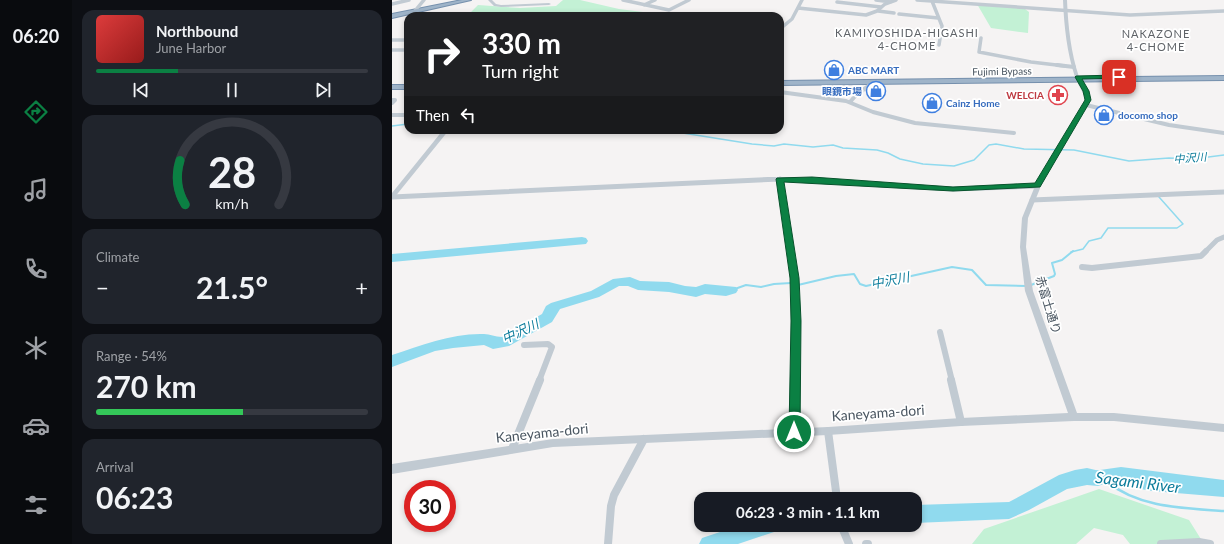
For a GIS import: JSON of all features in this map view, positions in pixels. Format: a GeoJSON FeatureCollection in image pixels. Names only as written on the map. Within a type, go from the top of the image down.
{"type":"FeatureCollection","features":[{"type":"Feature","properties":{"kind":"highway"},"geometry":{"type":"LineString","coordinates":[[414,12],[469,0]]}},
{"type":"Feature","properties":{"kind":"highway"},"geometry":{"type":"LineString","coordinates":[[392,16],[404,14]]}},
{"type":"Feature","properties":{"kind":"highway","name":"Fujimi Bypass"},"geometry":{"type":"LineString","coordinates":[[784,82],[1224,77]]}},
{"type":"Feature","properties":{"kind":"highway","name":"Fujimi Bypass"},"geometry":{"type":"LineString","coordinates":[[784,82],[873,83],[1078,79]]}},
{"type":"Feature","properties":{"kind":"highway"},"geometry":{"type":"LineString","coordinates":[[392,86],[404,86]]}},
{"type":"Feature","properties":{"kind":"street"},"geometry":{"type":"LineString","coordinates":[[392,4],[408,0]]}},
{"type":"Feature","properties":{"kind":"street"},"geometry":{"type":"LineString","coordinates":[[414,12],[424,0]]}},
{"type":"Feature","properties":{"kind":"street"},"geometry":{"type":"LineString","coordinates":[[490,0],[495,5],[501,6],[548,4]]}},
{"type":"Feature","properties":{"kind":"street"},"geometry":{"type":"LineString","coordinates":[[623,0],[669,10],[690,0]]}},
{"type":"Feature","properties":{"kind":"street"},"geometry":{"type":"LineString","coordinates":[[644,5],[655,0]]}},
{"type":"Feature","properties":{"kind":"street"},"geometry":{"type":"LineString","coordinates":[[784,26],[792,19],[802,0]]}},
{"type":"Feature","properties":{"kind":"street"},"geometry":{"type":"LineString","coordinates":[[876,0],[891,2]]}},
{"type":"Feature","properties":{"kind":"street"},"geometry":{"type":"LineString","coordinates":[[878,11],[881,7],[896,0]]}},
{"type":"Feature","properties":{"kind":"street"},"geometry":{"type":"LineString","coordinates":[[917,0],[961,1],[1065,10],[1153,15],[1201,11],[1224,11]]}},
{"type":"Feature","properties":{"kind":"street"},"geometry":{"type":"LineString","coordinates":[[1065,0],[1065,10],[1074,67],[1078,79],[1087,94],[1088,100],[1086,105],[1169,125],[1224,133]]}},
{"type":"Feature","properties":{"kind":"street"},"geometry":{"type":"LineString","coordinates":[[932,1],[942,26],[939,45]]}},
{"type":"Feature","properties":{"kind":"street"},"geometry":{"type":"LineString","coordinates":[[837,2],[881,7]]}},
{"type":"Feature","properties":{"kind":"street"},"geometry":{"type":"LineString","coordinates":[[798,8],[866,15],[878,11],[894,13]]}},
{"type":"Feature","properties":{"kind":"street"},"geometry":{"type":"LineString","coordinates":[[899,14],[938,18]]}},
{"type":"Feature","properties":{"kind":"street"},"geometry":{"type":"LineString","coordinates":[[981,38],[979,52],[1074,67]]}},
{"type":"Feature","properties":{"kind":"street"},"geometry":{"type":"LineString","coordinates":[[392,40],[404,40]]}},
{"type":"Feature","properties":{"kind":"street"},"geometry":{"type":"LineString","coordinates":[[392,50],[404,50]]}},
{"type":"Feature","properties":{"kind":"street"},"geometry":{"type":"LineString","coordinates":[[850,102],[857,94],[873,83]]}},
{"type":"Feature","properties":{"kind":"street"},"geometry":{"type":"LineString","coordinates":[[784,93],[850,102],[873,112],[915,122],[1014,133]]}},
{"type":"Feature","properties":{"kind":"street","name":"赤富士通り"},"geometry":{"type":"LineString","coordinates":[[1074,417],[1029,291],[1023,248],[1025,218],[1038,186],[1086,105]]}},
{"type":"Feature","properties":{"kind":"street"},"geometry":{"type":"LineString","coordinates":[[392,115],[404,115]]}},
{"type":"Feature","properties":{"kind":"street"},"geometry":{"type":"LineString","coordinates":[[392,197],[443,134]]}},
{"type":"Feature","properties":{"kind":"street"},"geometry":{"type":"LineString","coordinates":[[392,197],[780,179],[953,189],[1038,186]]}},
{"type":"Feature","properties":{"kind":"street"},"geometry":{"type":"LineString","coordinates":[[780,179],[794,278],[796,321],[794,432]]}},
{"type":"Feature","properties":{"kind":"street"},"geometry":{"type":"LineString","coordinates":[[1032,200],[1224,192]]}},
{"type":"Feature","properties":{"kind":"street"},"geometry":{"type":"LineString","coordinates":[[1082,267],[1092,268],[1201,256],[1217,240],[1224,237]]}},
{"type":"Feature","properties":{"kind":"street"},"geometry":{"type":"LineString","coordinates":[[940,332],[960,422]]}},
{"type":"Feature","properties":{"kind":"street"},"geometry":{"type":"LineString","coordinates":[[512,449],[529,409],[552,347],[548,344],[524,345]]}},
{"type":"Feature","properties":{"kind":"street","name":"Kaneyama-dori"},"geometry":{"type":"LineString","coordinates":[[392,469],[553,443],[828,431],[960,422],[1074,417],[1114,417],[1224,428]]}},
{"type":"Feature","properties":{"kind":"street"},"geometry":{"type":"LineString","coordinates":[[828,431],[836,492]]}},
{"type":"Feature","properties":{"kind":"street"},"geometry":{"type":"LineString","coordinates":[[608,544],[610,506],[614,495],[644,439]]}},
{"type":"Feature","properties":{"kind":"street"},"geometry":{"type":"LineString","coordinates":[[844,532],[849,544]]}},
{"type":"Feature","properties":{"kind":"street"},"geometry":{"type":"LineString","coordinates":[[1161,544],[1199,542],[1210,544]]}},
{"type":"Feature","properties":{"kind":"green space"},"geometry":{"type":"Polygon","coordinates":[[[563,0],[580,0],[619,9],[643,12],[471,12],[478,5],[520,8],[556,6],[563,0]]]}},
{"type":"Feature","properties":{"kind":"green space"},"geometry":{"type":"Polygon","coordinates":[[[977,4],[1025,9],[1029,12],[1028,33],[991,28],[977,4]]]}},
{"type":"Feature","properties":{"kind":"green space"},"geometry":{"type":"Polygon","coordinates":[[[1099,489],[1189,520],[1204,544],[1130,544],[1123,535],[1094,528],[1076,544],[972,544],[984,529],[1099,489]]]}},
{"type":"Feature","properties":{"kind":"water"},"geometry":{"type":"Polygon","coordinates":[[[1121,467],[1224,480],[1224,497],[1152,491],[1072,474],[1121,467]]]}},
{"type":"Feature","properties":{"kind":"waterway","name":"中沢川"},"geometry":{"type":"LineString","coordinates":[[392,126],[404,124]]}},
{"type":"Feature","properties":{"kind":"waterway","name":"中沢川"},"geometry":{"type":"LineString","coordinates":[[689,134],[774,146],[784,144],[813,147],[833,145],[843,148],[877,150],[888,153],[900,159],[923,164],[954,166],[974,160],[989,145],[996,144],[1024,149],[1074,150],[1129,161],[1169,158],[1193,159],[1224,155]]}},
{"type":"Feature","properties":{"kind":"waterway","name":"中沢川"},"geometry":{"type":"LineString","coordinates":[[1072,252],[1083,249],[1089,241],[1101,238],[1108,228],[1177,228],[1183,224],[1159,197]]}},
{"type":"Feature","properties":{"kind":"waterway","name":"中沢川"},"geometry":{"type":"LineString","coordinates":[[392,258],[582,241]]}},
{"type":"Feature","properties":{"kind":"waterway","name":"中沢川"},"geometry":{"type":"LineString","coordinates":[[1031,285],[1054,276],[1055,274],[1052,263],[1062,260],[1072,252]]}},
{"type":"Feature","properties":{"kind":"waterway","name":"中沢川"},"geometry":{"type":"LineString","coordinates":[[795,284],[798,285],[836,276],[854,274],[860,284],[866,286],[952,267],[972,270],[986,285],[1026,286]]}},
{"type":"Feature","properties":{"kind":"waterway","name":"中沢川"},"geometry":{"type":"LineString","coordinates":[[392,361],[434,346],[453,342],[485,339],[493,343],[504,342],[547,318],[550,315],[551,310],[556,306],[595,294],[617,282],[630,281],[638,285],[669,287],[696,292],[705,289],[726,291],[732,290]]}},
{"type":"Feature","properties":{"kind":"waterway","name":"中沢川"},"geometry":{"type":"LineString","coordinates":[[732,290],[746,285],[761,287],[774,284],[791,283]]}},
{"type":"Feature","properties":{"kind":"waterway","name":"Sagami River"},"geometry":{"type":"LineString","coordinates":[[922,514],[1004,511],[1013,509],[1065,481],[1075,478],[1098,478]]}},
{"type":"Feature","properties":{"kind":"waterway"},"geometry":{"type":"LineString","coordinates":[[1106,481],[1119,490],[1147,502],[1193,509],[1224,511]]}},
{"type":"Feature","properties":{"kind":"waterway","name":"Sagami River"},"geometry":{"type":"LineString","coordinates":[[708,544],[748,532]]}},
{"type":"Feature","properties":{"kind":"place","name":"ABC MART"},"geometry":{"type":"Point","coordinates":[834,70]}},
{"type":"Feature","properties":{"kind":"place","name":"眼鏡市場"},"geometry":{"type":"Point","coordinates":[876,91]}},
{"type":"Feature","properties":{"kind":"place","name":"WELCIA"},"geometry":{"type":"Point","coordinates":[1058,95]}},
{"type":"Feature","properties":{"kind":"place","name":"Cainz Home"},"geometry":{"type":"Point","coordinates":[932,103]}},
{"type":"Feature","properties":{"kind":"place","name":"docomo shop"},"geometry":{"type":"Point","coordinates":[1104,115]}},
{"type":"Feature","properties":{"kind":"district","name":"KAMIYOSHIDA-HIGASHI 4-CHOME"},"geometry":{"type":"Point","coordinates":[907,39]}},
{"type":"Feature","properties":{"kind":"district","name":"NAKAZONE 4-CHOME"},"geometry":{"type":"Point","coordinates":[1156,40]}},
{"type":"Feature","properties":{"kind":"route"},"geometry":{"type":"LineString","coordinates":[[794,432],[796,321],[794,278],[780,179],[953,189],[1038,186],[1088,100],[1086,91],[1078,80],[1078,77],[1119,77]]}}]}
